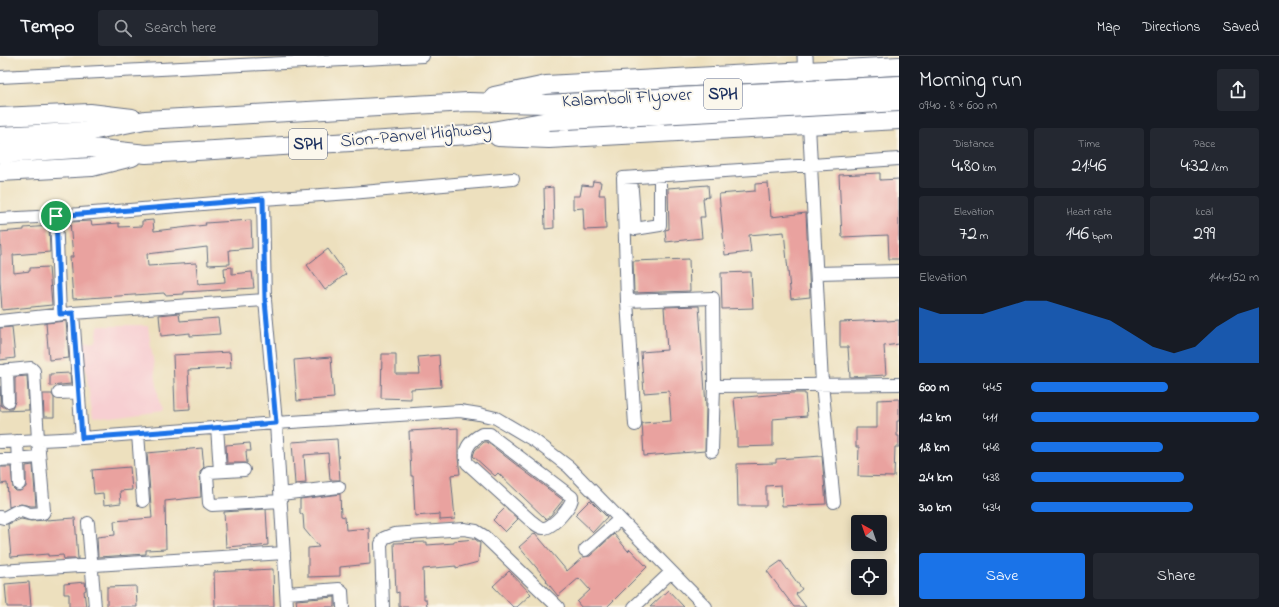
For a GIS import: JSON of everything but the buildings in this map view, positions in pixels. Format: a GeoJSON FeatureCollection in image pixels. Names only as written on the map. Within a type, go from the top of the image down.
{"type":"FeatureCollection","features":[{"type":"Feature","properties":{"kind":"highway"},"geometry":{"type":"LineString","coordinates":[[468,102],[546,85],[805,64],[899,66]]}},
{"type":"Feature","properties":{"kind":"highway","name":"Kalamboli Flyover"},"geometry":{"type":"LineString","coordinates":[[547,112],[899,85]]}},
{"type":"Feature","properties":{"kind":"highway","name":"Sion-Panvel Highway"},"geometry":{"type":"LineString","coordinates":[[91,140],[145,120],[468,102],[547,112]]}},
{"type":"Feature","properties":{"kind":"highway","name":"Kalamboli Flyover"},"geometry":{"type":"LineString","coordinates":[[547,112],[899,102]]}},
{"type":"Feature","properties":{"kind":"highway","name":"Sion-Panvel Highway"},"geometry":{"type":"LineString","coordinates":[[91,140],[146,154],[470,135],[547,112]]}},
{"type":"Feature","properties":{"kind":"highway"},"geometry":{"type":"LineString","coordinates":[[0,117],[90,113],[145,120]]}},
{"type":"Feature","properties":{"kind":"highway"},"geometry":{"type":"LineString","coordinates":[[470,135],[549,139],[899,120]]}},
{"type":"Feature","properties":{"kind":"highway","name":"SPH"},"geometry":{"type":"LineString","coordinates":[[0,136],[91,140]]}},
{"type":"Feature","properties":{"kind":"highway","name":"SPH"},"geometry":{"type":"LineString","coordinates":[[0,154],[91,140]]}},
{"type":"Feature","properties":{"kind":"highway"},"geometry":{"type":"LineString","coordinates":[[0,172],[92,167],[146,154]]}},
{"type":"Feature","properties":{"kind":"main road"},"geometry":{"type":"LineString","coordinates":[[805,64],[809,125]]}},
{"type":"Feature","properties":{"kind":"street"},"geometry":{"type":"LineString","coordinates":[[0,77],[423,56]]}},
{"type":"Feature","properties":{"kind":"street"},"geometry":{"type":"LineString","coordinates":[[809,125],[822,384],[834,502]]}},
{"type":"Feature","properties":{"kind":"street"},"geometry":{"type":"LineString","coordinates":[[635,425],[627,301],[623,178],[899,159]]}},
{"type":"Feature","properties":{"kind":"street"},"geometry":{"type":"LineString","coordinates":[[631,178],[635,229],[660,225],[660,176]]}},
{"type":"Feature","properties":{"kind":"street"},"geometry":{"type":"LineString","coordinates":[[0,219],[351,193],[512,179]]}},
{"type":"Feature","properties":{"kind":"street"},"geometry":{"type":"LineString","coordinates":[[263,199],[265,300],[276,423],[287,607]]}},
{"type":"Feature","properties":{"kind":"street"},"geometry":{"type":"LineString","coordinates":[[56,216],[60,314]]}},
{"type":"Feature","properties":{"kind":"street"},"geometry":{"type":"LineString","coordinates":[[817,273],[899,271]]}},
{"type":"Feature","properties":{"kind":"street"},"geometry":{"type":"LineString","coordinates":[[627,301],[713,298],[714,386],[712,451]]}},
{"type":"Feature","properties":{"kind":"street"},"geometry":{"type":"LineString","coordinates":[[0,321],[60,314],[265,300]]}},
{"type":"Feature","properties":{"kind":"street"},"geometry":{"type":"LineString","coordinates":[[73,313],[82,438]]}},
{"type":"Feature","properties":{"kind":"street"},"geometry":{"type":"LineString","coordinates":[[0,517],[4,518],[15,512],[22,511],[30,514],[43,513],[44,511],[34,371],[31,368],[4,370],[8,401]]}},
{"type":"Feature","properties":{"kind":"street"},"geometry":{"type":"LineString","coordinates":[[714,386],[899,384]]}},
{"type":"Feature","properties":{"kind":"street"},"geometry":{"type":"LineString","coordinates":[[59,393],[79,392]]}},
{"type":"Feature","properties":{"kind":"street"},"geometry":{"type":"LineString","coordinates":[[0,442],[82,438],[460,411],[479,414],[496,418],[535,441],[569,467],[706,607]]}},
{"type":"Feature","properties":{"kind":"street"},"geometry":{"type":"LineString","coordinates":[[493,436],[496,418]]}},
{"type":"Feature","properties":{"kind":"street"},"geometry":{"type":"LineString","coordinates":[[217,428],[220,471]]}},
{"type":"Feature","properties":{"kind":"street"},"geometry":{"type":"LineString","coordinates":[[138,434],[143,501]]}},
{"type":"Feature","properties":{"kind":"street"},"geometry":{"type":"LineString","coordinates":[[482,434],[490,434],[493,436],[572,497],[570,505],[550,527],[545,529],[540,528],[467,463],[466,452],[469,443],[474,438],[482,434]]}},
{"type":"Feature","properties":{"kind":"street"},"geometry":{"type":"LineString","coordinates":[[17,441],[19,484]]}},
{"type":"Feature","properties":{"kind":"street"},"geometry":{"type":"LineString","coordinates":[[0,460],[39,457]]}},
{"type":"Feature","properties":{"kind":"street"},"geometry":{"type":"LineString","coordinates":[[244,470],[209,472],[207,474],[209,503],[212,505],[281,497],[338,487]]}},
{"type":"Feature","properties":{"kind":"street"},"geometry":{"type":"LineString","coordinates":[[566,515],[589,487]]}},
{"type":"Feature","properties":{"kind":"street"},"geometry":{"type":"LineString","coordinates":[[585,550],[620,519]]}},
{"type":"Feature","properties":{"kind":"street"},"geometry":{"type":"LineString","coordinates":[[88,523],[96,607]]}},
{"type":"Feature","properties":{"kind":"street"},"geometry":{"type":"LineString","coordinates":[[383,607],[381,544],[384,538],[394,534],[464,529],[476,531],[484,536],[558,607]]}},
{"type":"Feature","properties":{"kind":"street"},"geometry":{"type":"LineString","coordinates":[[0,571],[284,553]]}},
{"type":"Feature","properties":{"kind":"street"},"geometry":{"type":"LineString","coordinates":[[634,607],[671,572]]}},
{"type":"Feature","properties":{"kind":"street"},"geometry":{"type":"LineString","coordinates":[[287,593],[340,589],[342,591],[343,607]]}},
{"type":"Feature","properties":{"kind":"shaded area"},"geometry":{"type":"Polygon","coordinates":[[[98,326],[148,326],[161,412],[93,421],[82,342],[96,341],[98,326]]]}},
{"type":"Feature","properties":{"kind":"route"},"geometry":{"type":"LineString","coordinates":[[263,199],[265,300],[276,423],[82,438],[73,313],[60,314],[56,216],[263,199]]}}]}
